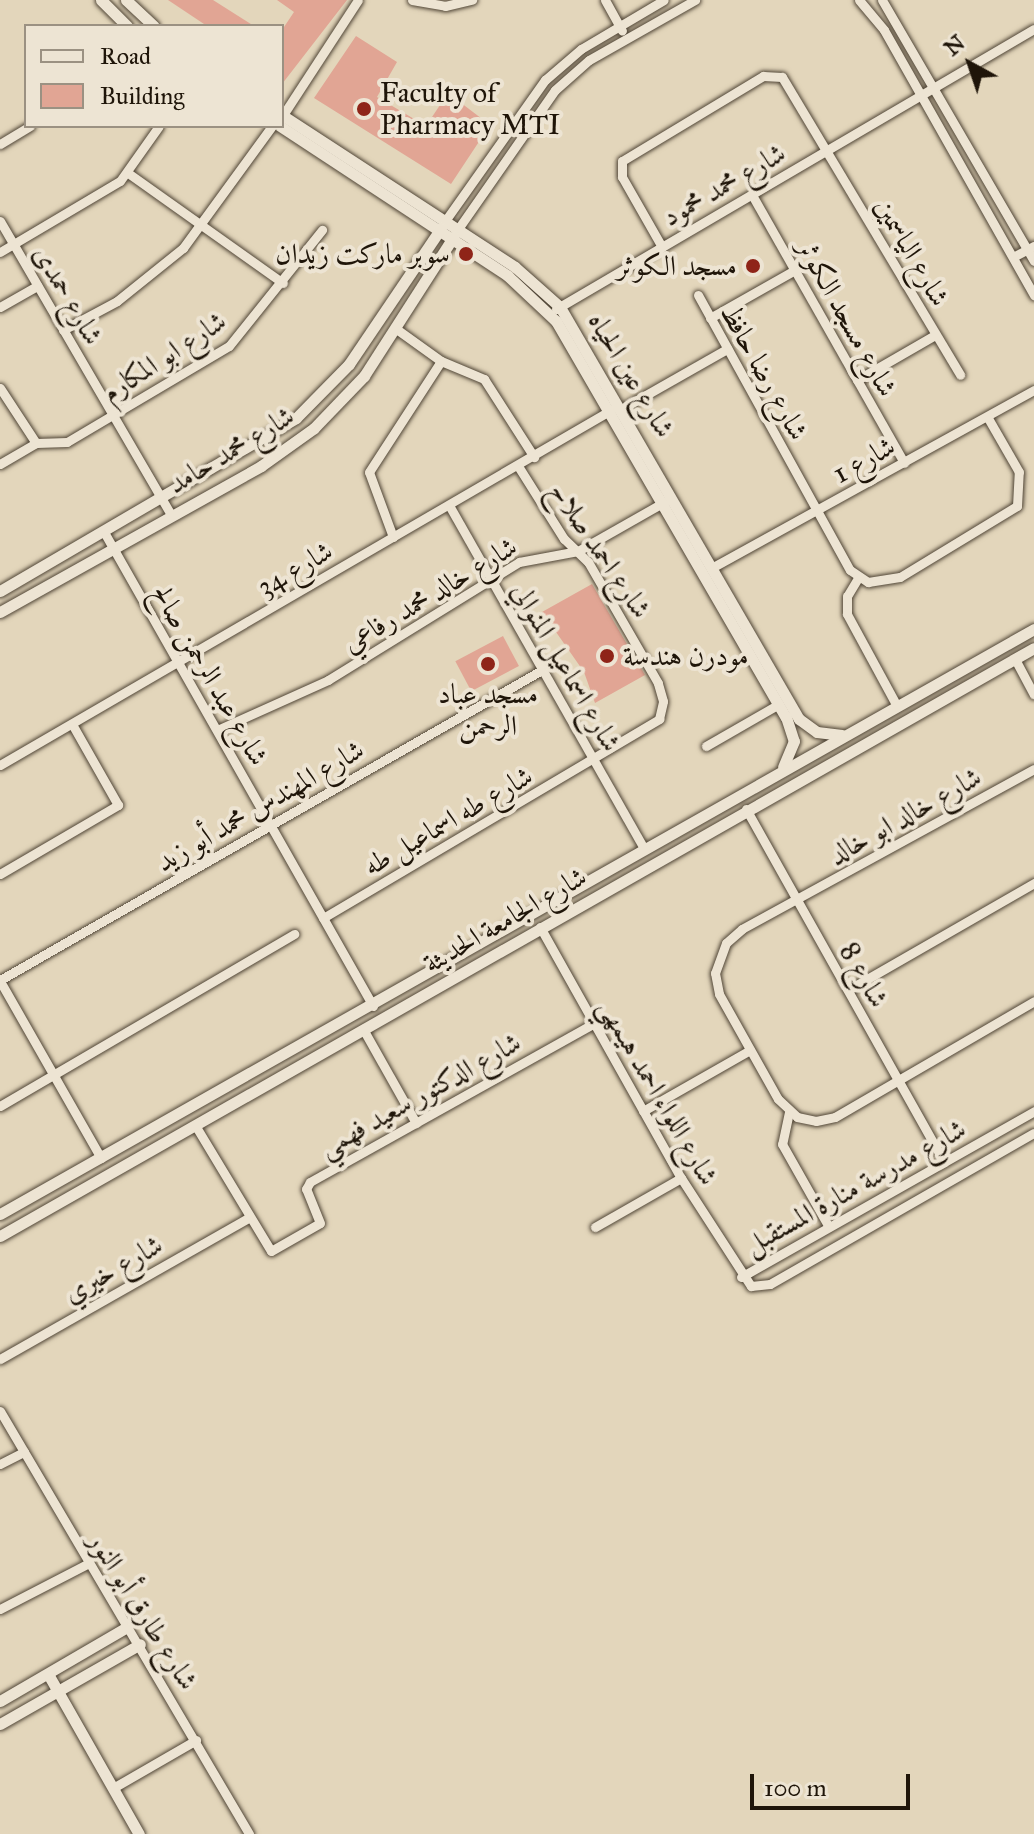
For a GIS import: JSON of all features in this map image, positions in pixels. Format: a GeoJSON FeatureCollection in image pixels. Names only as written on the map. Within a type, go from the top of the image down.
{"type":"FeatureCollection","features":[{"type":"Feature","properties":{"kind":"street"},"geometry":{"type":"LineString","coordinates":[[101,0],[122,24],[130,1],[152,24]]}},
{"type":"Feature","properties":{"kind":"street"},"geometry":{"type":"LineString","coordinates":[[284,112],[358,0]]}},
{"type":"Feature","properties":{"kind":"street"},"geometry":{"type":"LineString","coordinates":[[412,0],[445,6],[472,0]]}},
{"type":"Feature","properties":{"kind":"street"},"geometry":{"type":"LineString","coordinates":[[605,0],[626,38]]}},
{"type":"Feature","properties":{"kind":"street"},"geometry":{"type":"LineString","coordinates":[[445,221],[524,104],[568,58],[664,0]]}},
{"type":"Feature","properties":{"kind":"street"},"geometry":{"type":"LineString","coordinates":[[458,229],[535,112],[577,70],[626,38],[695,0]]}},
{"type":"Feature","properties":{"kind":"street"},"geometry":{"type":"LineString","coordinates":[[859,0],[894,47],[1034,295]]}},
{"type":"Feature","properties":{"kind":"street"},"geometry":{"type":"LineString","coordinates":[[882,0],[1031,248],[1034,261]]}},
{"type":"Feature","properties":{"kind":"street","name":"شارع محمد محمود"},"geometry":{"type":"LineString","coordinates":[[555,310],[1034,29]]}},
{"type":"Feature","properties":{"kind":"street"},"geometry":{"type":"LineString","coordinates":[[894,47],[906,39]]}},
{"type":"Feature","properties":{"kind":"street","name":"شارع الياسمين"},"geometry":{"type":"LineString","coordinates":[[662,247],[620,166],[626,156],[776,75],[787,82],[960,375]]}},
{"type":"Feature","properties":{"kind":"street"},"geometry":{"type":"LineString","coordinates":[[524,104],[535,112]]}},
{"type":"Feature","properties":{"kind":"street","name":"شارع عين الحياه"},"geometry":{"type":"LineString","coordinates":[[284,116],[527,276],[555,310],[715,566],[799,719],[824,735],[846,734]]}},
{"type":"Feature","properties":{"kind":"street"},"geometry":{"type":"LineString","coordinates":[[0,144],[27,128]]}},
{"type":"Feature","properties":{"kind":"street"},"geometry":{"type":"LineString","coordinates":[[0,252],[128,173],[158,128]]}},
{"type":"Feature","properties":{"kind":"street"},"geometry":{"type":"LineString","coordinates":[[63,330],[140,285],[202,227],[271,128]]}},
{"type":"Feature","properties":{"kind":"street","name":"شارع عين الحياه"},"geometry":{"type":"LineString","coordinates":[[283,128],[555,310]]}},
{"type":"Feature","properties":{"kind":"street"},"geometry":{"type":"LineString","coordinates":[[128,173],[283,283]]}},
{"type":"Feature","properties":{"kind":"street","name":"شارع مسجد الكوثر"},"geometry":{"type":"LineString","coordinates":[[752,195],[904,463]]}},
{"type":"Feature","properties":{"kind":"street","name":"شارع حمدى"},"geometry":{"type":"LineString","coordinates":[[0,221],[171,515]]}},
{"type":"Feature","properties":{"kind":"street","name":"شارع محمد حامد"},"geometry":{"type":"LineString","coordinates":[[0,590],[280,429],[324,393],[445,221]]}},
{"type":"Feature","properties":{"kind":"street","name":"شارع محمد حامد"},"geometry":{"type":"LineString","coordinates":[[5,609],[261,466],[314,428],[364,376],[458,229]]}},
{"type":"Feature","properties":{"kind":"street","name":"شارع ابو المكارم"},"geometry":{"type":"LineString","coordinates":[[36,443],[57,447],[229,346],[283,283],[322,230]]}},
{"type":"Feature","properties":{"kind":"street"},"geometry":{"type":"LineString","coordinates":[[1013,257],[1031,248]]}},
{"type":"Feature","properties":{"kind":"street"},"geometry":{"type":"LineString","coordinates":[[710,318],[795,270]]}},
{"type":"Feature","properties":{"kind":"street"},"geometry":{"type":"LineString","coordinates":[[0,307],[37,286]]}},
{"type":"Feature","properties":{"kind":"street","name":"شارع رضا حافظ"},"geometry":{"type":"LineString","coordinates":[[698,295],[816,511],[858,578]]}},
{"type":"Feature","properties":{"kind":"street"},"geometry":{"type":"LineString","coordinates":[[395,328],[441,361],[490,385],[534,457]]}},
{"type":"Feature","properties":{"kind":"street"},"geometry":{"type":"LineString","coordinates":[[857,380],[935,335]]}},
{"type":"Feature","properties":{"kind":"street","name":"شارع 34"},"geometry":{"type":"LineString","coordinates":[[0,765],[393,537],[727,349]]}},
{"type":"Feature","properties":{"kind":"street"},"geometry":{"type":"LineString","coordinates":[[393,537],[369,472],[441,361]]}},
{"type":"Feature","properties":{"kind":"street"},"geometry":{"type":"LineString","coordinates":[[0,388],[36,443],[0,464]]}},
{"type":"Feature","properties":{"kind":"street","name":"شارع 1"},"geometry":{"type":"LineString","coordinates":[[715,566],[1034,390]]}},
{"type":"Feature","properties":{"kind":"street","name":"شارع عين الحياه"},"geometry":{"type":"LineString","coordinates":[[617,409],[779,704],[794,741],[790,758],[773,775]]}},
{"type":"Feature","properties":{"kind":"street"},"geometry":{"type":"LineString","coordinates":[[897,706],[847,614],[847,596],[858,578],[890,582],[1011,513],[1021,481],[988,418]]}},
{"type":"Feature","properties":{"kind":"street","name":"شارع احمد صلاح"},"geometry":{"type":"LineString","coordinates":[[518,466],[578,551],[663,701],[653,726],[595,762]]}},
{"type":"Feature","properties":{"kind":"street","name":"شارع خالد محمد رفاعي"},"geometry":{"type":"LineString","coordinates":[[217,730],[328,680],[527,558],[578,551],[666,501]]}},
{"type":"Feature","properties":{"kind":"street","name":"شارع اسماعيل المنوالي"},"geometry":{"type":"LineString","coordinates":[[450,507],[644,849]]}},
{"type":"Feature","properties":{"kind":"street","name":"شارع عبد الرحمن صالح"},"geometry":{"type":"LineString","coordinates":[[104,532],[373,1006]]}},
{"type":"Feature","properties":{"kind":"street"},"geometry":{"type":"LineString","coordinates":[[0,590],[5,609]]}},
{"type":"Feature","properties":{"kind":"street","name":"شارع الجامعة الحديثة"},"geometry":{"type":"LineString","coordinates":[[2,1209],[101,1158],[373,1006],[773,775],[1034,629]]}},
{"type":"Feature","properties":{"kind":"street","name":"شارع الجامعة الحديثة"},"geometry":{"type":"LineString","coordinates":[[0,1236],[746,809],[1034,648]]}},
{"type":"Feature","properties":{"kind":"street"},"geometry":{"type":"LineString","coordinates":[[1015,659],[1034,694]]}},
{"type":"Feature","properties":{"kind":"street","name":"شارع المهندس محمد أبو زيد"},"geometry":{"type":"LineString","coordinates":[[0,980],[542,670]]}},
{"type":"Feature","properties":{"kind":"street"},"geometry":{"type":"LineString","coordinates":[[959,671],[966,686]]}},
{"type":"Feature","properties":{"kind":"street"},"geometry":{"type":"LineString","coordinates":[[706,746],[779,704]]}},
{"type":"Feature","properties":{"kind":"street"},"geometry":{"type":"LineString","coordinates":[[0,874],[118,805],[72,724]]}},
{"type":"Feature","properties":{"kind":"street","name":"شارع طه اسماعيل طه"},"geometry":{"type":"LineString","coordinates":[[323,918],[595,762]]}},
{"type":"Feature","properties":{"kind":"street","name":"شارع خالد ابو خالد"},"geometry":{"type":"LineString","coordinates":[[789,1112],[719,994],[717,962],[733,935],[1034,769]]}},
{"type":"Feature","properties":{"kind":"street","name":"شارع 8"},"geometry":{"type":"LineString","coordinates":[[746,809],[944,1162]]}},
{"type":"Feature","properties":{"kind":"street"},"geometry":{"type":"LineString","coordinates":[[611,868],[619,882]]}},
{"type":"Feature","properties":{"kind":"street"},"geometry":{"type":"LineString","coordinates":[[848,990],[1034,883]]}},
{"type":"Feature","properties":{"kind":"street","name":"شارع اللواء احمد هيمهي"},"geometry":{"type":"LineString","coordinates":[[540,927],[681,1178],[741,1277]]}},
{"type":"Feature","properties":{"kind":"street"},"geometry":{"type":"LineString","coordinates":[[0,1106],[294,934]]}},
{"type":"Feature","properties":{"kind":"street"},"geometry":{"type":"LineString","coordinates":[[0,980],[101,1158]]}},
{"type":"Feature","properties":{"kind":"street"},"geometry":{"type":"LineString","coordinates":[[829,1227],[782,1144],[789,1112],[825,1120],[1034,1001]]}},
{"type":"Feature","properties":{"kind":"street","name":"شارع الدكتور سعيد فهمي"},"geometry":{"type":"LineString","coordinates":[[248,1218],[269,1251],[307,1231],[322,1217],[308,1183],[594,1023]]}},
{"type":"Feature","properties":{"kind":"street"},"geometry":{"type":"LineString","coordinates":[[363,1029],[416,1123]]}},
{"type":"Feature","properties":{"kind":"street"},"geometry":{"type":"LineString","coordinates":[[643,1111],[750,1050]]}},
{"type":"Feature","properties":{"kind":"street"},"geometry":{"type":"LineString","coordinates":[[221,1091],[229,1106]]}},
{"type":"Feature","properties":{"kind":"street","name":"شارع مدرسة منارة المستقبل"},"geometry":{"type":"LineString","coordinates":[[1034,1111],[741,1277],[751,1286],[770,1284],[1034,1133]]}},
{"type":"Feature","properties":{"kind":"street"},"geometry":{"type":"LineString","coordinates":[[195,1125],[248,1218]]}},
{"type":"Feature","properties":{"kind":"street"},"geometry":{"type":"LineString","coordinates":[[595,1227],[681,1178]]}},
{"type":"Feature","properties":{"kind":"street","name":"شارع خيري"},"geometry":{"type":"LineString","coordinates":[[0,1359],[248,1218]]}},
{"type":"Feature","properties":{"kind":"street","name":"شارع طارق أبو النور"},"geometry":{"type":"LineString","coordinates":[[0,1411],[87,1564],[140,1644],[249,1834]]}},
{"type":"Feature","properties":{"kind":"street"},"geometry":{"type":"LineString","coordinates":[[0,1464],[24,1452]]}},
{"type":"Feature","properties":{"kind":"street"},"geometry":{"type":"LineString","coordinates":[[0,1609],[87,1564]]}},
{"type":"Feature","properties":{"kind":"street"},"geometry":{"type":"LineString","coordinates":[[0,1701],[127,1627]]}},
{"type":"Feature","properties":{"kind":"street"},"geometry":{"type":"LineString","coordinates":[[0,1724],[140,1644]]}},
{"type":"Feature","properties":{"kind":"street"},"geometry":{"type":"LineString","coordinates":[[48,1674],[139,1834]]}},
{"type":"Feature","properties":{"kind":"street"},"geometry":{"type":"LineString","coordinates":[[113,1788],[196,1740]]}},
{"type":"Feature","properties":{"kind":"building"},"geometry":{"type":"Polygon","coordinates":[[[168,0],[213,0],[251,24],[204,24],[168,0]]]}},
{"type":"Feature","properties":{"kind":"building"},"geometry":{"type":"Polygon","coordinates":[[[277,0],[347,0],[284,81],[284,27],[294,12],[277,0]]]}},
{"type":"Feature","properties":{"kind":"building","name":"Faculty of Pharmacy MTI"},"geometry":{"type":"Polygon","coordinates":[[[356,36],[397,62],[377,97],[426,126],[448,93],[490,125],[451,184],[314,98],[356,36]]]}},
{"type":"Feature","properties":{"kind":"building","name":"مودرن هندسة"},"geometry":{"type":"Polygon","coordinates":[[[592,584],[645,675],[595,703],[584,672],[542,612],[592,584]]]}},
{"type":"Feature","properties":{"kind":"building","name":"مسجد عباد الرحمن"},"geometry":{"type":"Polygon","coordinates":[[[503,636],[519,666],[471,691],[455,661],[503,636]]]}},
{"type":"Feature","properties":{"kind":"place","name":"Faculty of Pharmacy MTI"},"geometry":{"type":"Point","coordinates":[364,109]}},
{"type":"Feature","properties":{"kind":"place","name":"سوبر ماركت زيدان"},"geometry":{"type":"Point","coordinates":[466,254]}},
{"type":"Feature","properties":{"kind":"place","name":"مسجد الكوثر"},"geometry":{"type":"Point","coordinates":[753,266]}},
{"type":"Feature","properties":{"kind":"place","name":"مودرن هندسة"},"geometry":{"type":"Point","coordinates":[607,656]}},
{"type":"Feature","properties":{"kind":"place","name":"مسجد عباد الرحمن"},"geometry":{"type":"Point","coordinates":[488,664]}}]}
